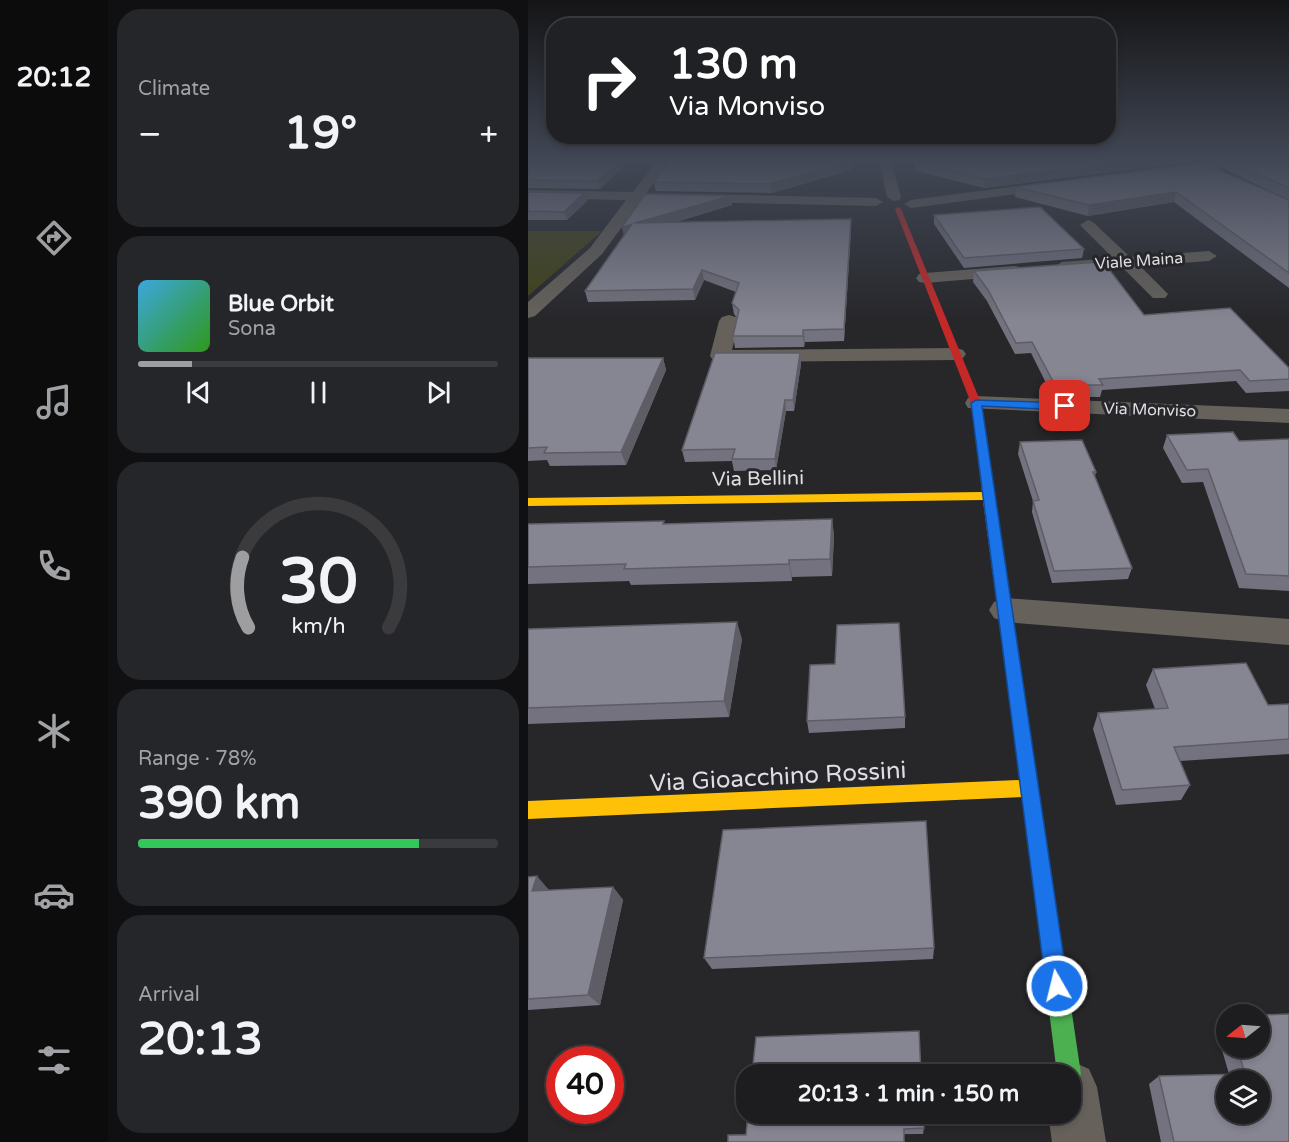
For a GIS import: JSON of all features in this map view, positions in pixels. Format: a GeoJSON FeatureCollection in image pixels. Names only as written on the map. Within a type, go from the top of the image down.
{"type":"FeatureCollection","features":[{"type":"Feature","properties":{"kind":"street"},"geometry":{"type":"LineString","coordinates":[[528,312],[596,252],[624,214]]}},
{"type":"Feature","properties":{"kind":"street"},"geometry":{"type":"LineString","coordinates":[[905,214],[926,278],[976,403],[1068,1064]]}},
{"type":"Feature","properties":{"kind":"street"},"geometry":{"type":"LineString","coordinates":[[1088,225],[1159,294]]}},
{"type":"Feature","properties":{"kind":"street","name":"Viale Maina"},"geometry":{"type":"LineString","coordinates":[[926,278],[1209,256]]}},
{"type":"Feature","properties":{"kind":"street"},"geometry":{"type":"LineString","coordinates":[[729,321],[720,356],[956,354]]}},
{"type":"Feature","properties":{"kind":"street","name":"Via Monviso"},"geometry":{"type":"LineString","coordinates":[[976,403],[1289,416]]}},
{"type":"Feature","properties":{"kind":"street","name":"Via Bellini"},"geometry":{"type":"LineString","coordinates":[[528,501],[989,496]]}},
{"type":"Feature","properties":{"kind":"street"},"geometry":{"type":"LineString","coordinates":[[1005,610],[1289,632]]}},
{"type":"Feature","properties":{"kind":"street","name":"Via Gioacchino Rossini"},"geometry":{"type":"LineString","coordinates":[[528,810],[1029,788]]}},
{"type":"Feature","properties":{"kind":"street"},"geometry":{"type":"LineString","coordinates":[[1076,1124],[1079,1142]]}},
{"type":"Feature","properties":{"kind":"shaded area"},"geometry":{"type":"Polygon","coordinates":[[[528,231],[602,231],[528,296],[528,231]]]}},
{"type":"Feature","properties":{"kind":"building"},"geometry":{"type":"Polygon","coordinates":[[[631,214],[666,214],[635,223],[851,219],[844,329],[803,330],[803,336],[733,336],[739,310],[732,303],[739,283],[702,270],[693,289],[585,291],[632,224],[622,227],[631,214]]]}},
{"type":"Feature","properties":{"kind":"building"},"geometry":{"type":"Polygon","coordinates":[[[1048,214],[1084,249],[964,258],[934,215],[1048,214]]]}},
{"type":"Feature","properties":{"kind":"building"},"geometry":{"type":"Polygon","coordinates":[[[1207,214],[1289,214],[1289,273],[1207,214]]]}},
{"type":"Feature","properties":{"kind":"building"},"geometry":{"type":"Polygon","coordinates":[[[1099,262],[1105,264],[1144,315],[1230,308],[1289,368],[1289,379],[1250,381],[1240,370],[1099,379],[1103,385],[1055,385],[1032,342],[1016,343],[988,290],[974,271],[1099,262]]]}},
{"type":"Feature","properties":{"kind":"building"},"geometry":{"type":"Polygon","coordinates":[[[715,353],[800,353],[793,400],[785,400],[775,459],[732,459],[735,449],[682,450],[715,353]]]}},
{"type":"Feature","properties":{"kind":"building"},"geometry":{"type":"Polygon","coordinates":[[[528,358],[663,358],[621,452],[544,453],[547,447],[528,448],[528,358]]]}},
{"type":"Feature","properties":{"kind":"building"},"geometry":{"type":"Polygon","coordinates":[[[1233,432],[1239,441],[1289,439],[1289,576],[1246,574],[1208,469],[1187,470],[1167,435],[1233,432]]]}},
{"type":"Feature","properties":{"kind":"building"},"geometry":{"type":"Polygon","coordinates":[[[1082,440],[1132,568],[1054,571],[1033,501],[1039,500],[1020,442],[1082,440]]]}},
{"type":"Feature","properties":{"kind":"building"},"geometry":{"type":"Polygon","coordinates":[[[832,519],[830,559],[789,560],[789,564],[624,569],[626,564],[528,567],[528,524],[664,521],[663,524],[832,519]]]}},
{"type":"Feature","properties":{"kind":"building"},"geometry":{"type":"Polygon","coordinates":[[[737,622],[724,701],[528,708],[528,629],[737,622]]]}},
{"type":"Feature","properties":{"kind":"building"},"geometry":{"type":"Polygon","coordinates":[[[899,623],[905,717],[807,721],[810,665],[835,664],[837,625],[899,623]]]}},
{"type":"Feature","properties":{"kind":"building"},"geometry":{"type":"Polygon","coordinates":[[[1246,663],[1268,705],[1289,704],[1289,739],[1174,747],[1190,785],[1122,790],[1098,713],[1168,708],[1153,669],[1246,663]]]}},
{"type":"Feature","properties":{"kind":"building"},"geometry":{"type":"Polygon","coordinates":[[[926,821],[934,948],[704,958],[723,830],[926,821]]]}},
{"type":"Feature","properties":{"kind":"building"},"geometry":{"type":"Polygon","coordinates":[[[537,876],[532,891],[613,887],[588,995],[528,999],[528,877],[537,876]]]}},
{"type":"Feature","properties":{"kind":"building"},"geometry":{"type":"Polygon","coordinates":[[[1289,1014],[1289,1142],[1174,1142],[1159,1076],[1216,1075],[1216,1124],[1270,1124],[1270,1070],[1244,1070],[1240,1058],[1270,1058],[1270,1015],[1289,1014]]]}},
{"type":"Feature","properties":{"kind":"building"},"geometry":{"type":"Polygon","coordinates":[[[919,1031],[921,1064],[753,1064],[756,1037],[919,1031]]]}},
{"type":"Feature","properties":{"kind":"building"},"geometry":{"type":"Polygon","coordinates":[[[747,1124],[924,1124],[924,1128],[904,1129],[904,1142],[728,1142],[728,1135],[746,1135],[747,1124]]]}},
{"type":"Feature","properties":{"kind":"traffic: fast"},"geometry":{"type":"LineString","coordinates":[[1033,812],[1068,1064]]}},
{"type":"Feature","properties":{"kind":"traffic: slow"},"geometry":{"type":"LineString","coordinates":[[987,483],[1033,812]]}},
{"type":"Feature","properties":{"kind":"traffic: slow"},"geometry":{"type":"LineString","coordinates":[[528,502],[989,496]]}},
{"type":"Feature","properties":{"kind":"traffic: slow"},"geometry":{"type":"LineString","coordinates":[[528,810],[1029,788]]}},
{"type":"Feature","properties":{"kind":"traffic: jam"},"geometry":{"type":"LineString","coordinates":[[900,214],[976,403],[987,483]]}},
{"type":"Feature","properties":{"kind":"route"},"geometry":{"type":"LineString","coordinates":[[1057,986],[976,403],[1065,406]]}}]}
